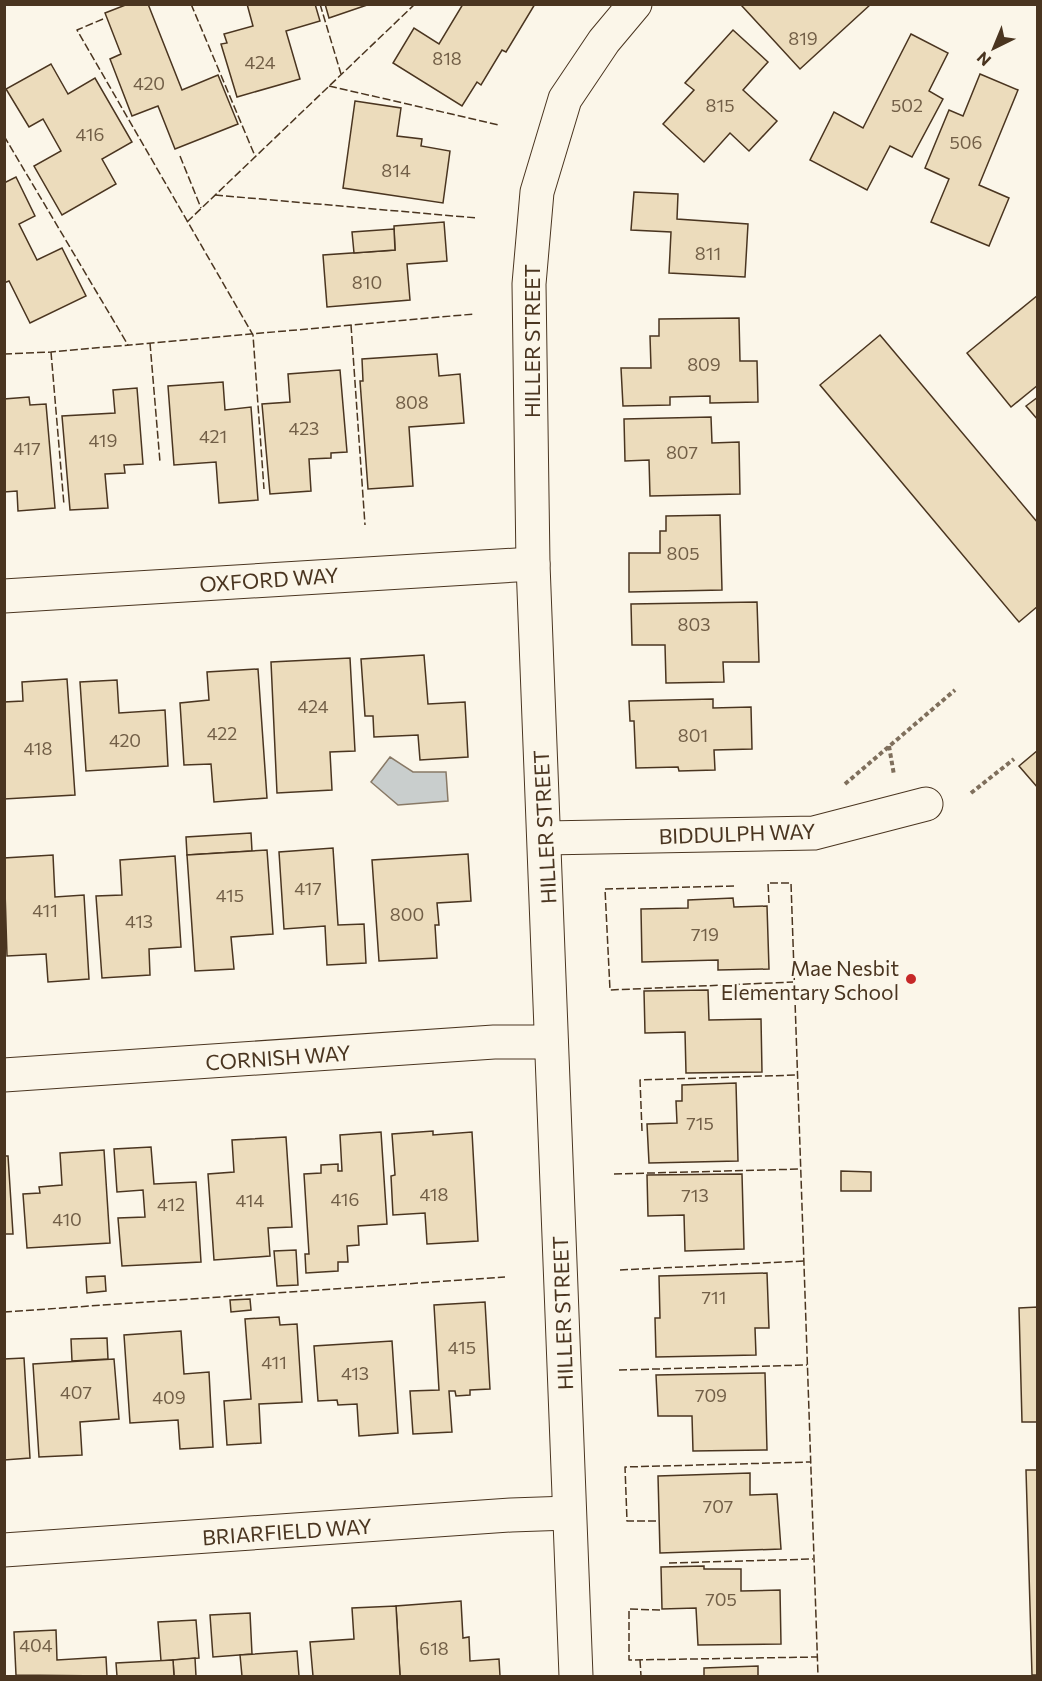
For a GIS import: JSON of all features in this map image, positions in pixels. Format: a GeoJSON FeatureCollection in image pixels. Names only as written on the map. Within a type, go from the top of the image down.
{"type":"FeatureCollection","features":[{"type":"Feature","properties":{"kind":"street","name":"HILLER STREET"},"geometry":{"type":"LineString","coordinates":[[576,1677],[533,564],[529,284],[537,192],[566,99],[604,41],[634,4]]}},
{"type":"Feature","properties":{"kind":"street","name":"OXFORD WAY"},"geometry":{"type":"LineString","coordinates":[[4,596],[533,564]]}},
{"type":"Feature","properties":{"kind":"street","name":"BIDDULPH WAY"},"geometry":{"type":"LineString","coordinates":[[545,838],[814,833],[926,804]]}},
{"type":"Feature","properties":{"kind":"street","name":"CORNISH WAY"},"geometry":{"type":"LineString","coordinates":[[4,1076],[494,1042],[551,1042]]}},
{"type":"Feature","properties":{"kind":"street","name":"BRIARFIELD WAY"},"geometry":{"type":"LineString","coordinates":[[4,1550],[569,1513]]}},
{"type":"Feature","properties":{"kind":"path"},"geometry":{"type":"LineString","coordinates":[[841,787],[955,690]]}},
{"type":"Feature","properties":{"kind":"path"},"geometry":{"type":"LineString","coordinates":[[889,746],[895,784]]}},
{"type":"Feature","properties":{"kind":"path"},"geometry":{"type":"LineString","coordinates":[[972,794],[1014,759]]}},
{"type":"Feature","properties":{"kind":"shaded area"},"geometry":{"type":"Polygon","coordinates":[[[390,757],[413,772],[446,772],[448,801],[398,805],[371,782],[390,757]]]}},
{"type":"Feature","properties":{"kind":"building"},"geometry":{"type":"Polygon","coordinates":[[[128,4],[148,4],[182,90],[218,75],[238,124],[175,149],[158,106],[132,116],[110,59],[121,54],[105,13],[128,4]]]}},
{"type":"Feature","properties":{"kind":"building"},"geometry":{"type":"Polygon","coordinates":[[[247,4],[315,4],[320,21],[286,31],[300,79],[237,97],[221,44],[227,43],[224,34],[253,26],[247,4]]]}},
{"type":"Feature","properties":{"kind":"building"},"geometry":{"type":"Polygon","coordinates":[[[325,4],[370,4],[329,18],[325,4]]]}},
{"type":"Feature","properties":{"kind":"building"},"geometry":{"type":"Polygon","coordinates":[[[463,4],[535,4],[506,52],[502,50],[481,85],[477,82],[462,106],[393,63],[414,28],[439,44],[463,4]]]}},
{"type":"Feature","properties":{"kind":"building"},"geometry":{"type":"Polygon","coordinates":[[[744,4],[871,4],[800,69],[742,6],[744,4]]]}},
{"type":"Feature","properties":{"kind":"building"},"geometry":{"type":"Polygon","coordinates":[[[733,30],[768,62],[743,90],[777,121],[749,151],[730,133],[704,162],[663,124],[694,90],[685,83],[733,30]]]}},
{"type":"Feature","properties":{"kind":"building"},"geometry":{"type":"Polygon","coordinates":[[[911,34],[948,53],[929,91],[943,99],[912,157],[890,146],[867,190],[810,160],[834,112],[863,128],[911,34]]]}},
{"type":"Feature","properties":{"kind":"building"},"geometry":{"type":"Polygon","coordinates":[[[51,64],[68,94],[95,78],[132,142],[102,159],[116,184],[62,215],[34,166],[61,151],[43,119],[29,127],[6,89],[51,64]]]}},
{"type":"Feature","properties":{"kind":"building"},"geometry":{"type":"Polygon","coordinates":[[[980,74],[1018,90],[979,185],[1009,198],[989,246],[931,222],[949,179],[925,168],[949,110],[963,116],[980,74]]]}},
{"type":"Feature","properties":{"kind":"building"},"geometry":{"type":"Polygon","coordinates":[[[355,101],[401,108],[397,136],[422,139],[421,146],[450,151],[443,203],[343,188],[355,101]]]}},
{"type":"Feature","properties":{"kind":"building"},"geometry":{"type":"Polygon","coordinates":[[[16,177],[35,216],[19,224],[37,260],[62,248],[86,296],[30,323],[9,281],[4,283],[4,183],[16,177]]]}},
{"type":"Feature","properties":{"kind":"building"},"geometry":{"type":"Polygon","coordinates":[[[634,192],[678,194],[677,219],[748,224],[745,277],[669,273],[671,232],[631,230],[634,192]]]}},
{"type":"Feature","properties":{"kind":"building"},"geometry":{"type":"Polygon","coordinates":[[[444,222],[447,261],[407,264],[410,300],[327,307],[323,255],[395,250],[394,226],[444,222]]]}},
{"type":"Feature","properties":{"kind":"building"},"geometry":{"type":"Polygon","coordinates":[[[394,229],[395,250],[354,253],[352,232],[394,229]]]}},
{"type":"Feature","properties":{"kind":"building"},"geometry":{"type":"Polygon","coordinates":[[[1038,295],[1038,385],[1011,407],[967,353],[1038,295]]]}},
{"type":"Feature","properties":{"kind":"building"},"geometry":{"type":"Polygon","coordinates":[[[739,318],[740,361],[757,361],[758,402],[710,403],[710,396],[670,397],[670,405],[623,406],[621,368],[651,368],[650,336],[659,336],[659,319],[739,318]]]}},
{"type":"Feature","properties":{"kind":"building"},"geometry":{"type":"Polygon","coordinates":[[[880,335],[1038,523],[1038,606],[1019,622],[820,385],[880,335]]]}},
{"type":"Feature","properties":{"kind":"building"},"geometry":{"type":"Polygon","coordinates":[[[437,354],[439,376],[460,374],[464,423],[409,427],[413,486],[368,489],[360,381],[363,381],[362,359],[437,354]]]}},
{"type":"Feature","properties":{"kind":"building"},"geometry":{"type":"Polygon","coordinates":[[[340,370],[347,452],[331,453],[331,458],[309,459],[311,491],[270,494],[262,404],[290,402],[288,374],[340,370]]]}},
{"type":"Feature","properties":{"kind":"building"},"geometry":{"type":"Polygon","coordinates":[[[223,382],[225,410],[251,407],[258,500],[219,503],[216,462],[174,465],[168,386],[223,382]]]}},
{"type":"Feature","properties":{"kind":"building"},"geometry":{"type":"Polygon","coordinates":[[[137,388],[143,464],[124,465],[125,473],[105,474],[108,508],[70,510],[62,416],[115,413],[113,390],[137,388]]]}},
{"type":"Feature","properties":{"kind":"building"},"geometry":{"type":"Polygon","coordinates":[[[29,397],[30,405],[46,404],[55,508],[18,511],[17,491],[4,492],[4,399],[29,397]]]}},
{"type":"Feature","properties":{"kind":"building"},"geometry":{"type":"Polygon","coordinates":[[[1038,397],[1038,420],[1026,406],[1038,397]]]}},
{"type":"Feature","properties":{"kind":"building"},"geometry":{"type":"Polygon","coordinates":[[[711,417],[712,443],[739,442],[740,494],[650,496],[649,460],[625,461],[624,419],[711,417]]]}},
{"type":"Feature","properties":{"kind":"building"},"geometry":{"type":"Polygon","coordinates":[[[720,515],[722,590],[629,592],[629,553],[660,553],[660,531],[666,531],[666,516],[720,515]]]}},
{"type":"Feature","properties":{"kind":"building"},"geometry":{"type":"Polygon","coordinates":[[[757,602],[759,662],[723,662],[724,682],[666,683],[665,645],[632,645],[631,604],[757,602]]]}},
{"type":"Feature","properties":{"kind":"building"},"geometry":{"type":"Polygon","coordinates":[[[424,655],[428,704],[465,702],[468,757],[420,760],[418,735],[374,737],[373,716],[365,716],[361,659],[424,655]]]}},
{"type":"Feature","properties":{"kind":"building"},"geometry":{"type":"Polygon","coordinates":[[[350,658],[355,751],[330,752],[332,790],[277,793],[271,662],[350,658]]]}},
{"type":"Feature","properties":{"kind":"building"},"geometry":{"type":"Polygon","coordinates":[[[258,669],[267,798],[214,802],[211,764],[184,765],[180,703],[209,700],[207,672],[258,669]]]}},
{"type":"Feature","properties":{"kind":"building"},"geometry":{"type":"Polygon","coordinates":[[[67,679],[75,795],[4,799],[4,702],[23,701],[22,682],[67,679]]]}},
{"type":"Feature","properties":{"kind":"building"},"geometry":{"type":"Polygon","coordinates":[[[117,680],[119,713],[165,710],[168,766],[86,771],[80,682],[117,680]]]}},
{"type":"Feature","properties":{"kind":"building"},"geometry":{"type":"Polygon","coordinates":[[[713,699],[713,708],[751,707],[752,749],[714,750],[715,770],[679,771],[678,767],[636,768],[634,721],[630,721],[629,701],[713,699]]]}},
{"type":"Feature","properties":{"kind":"building"},"geometry":{"type":"Polygon","coordinates":[[[1038,750],[1038,788],[1019,766],[1038,750]]]}},
{"type":"Feature","properties":{"kind":"building"},"geometry":{"type":"Polygon","coordinates":[[[251,833],[252,851],[187,855],[186,837],[251,833]]]}},
{"type":"Feature","properties":{"kind":"building"},"geometry":{"type":"Polygon","coordinates":[[[333,848],[338,925],[364,924],[366,963],[327,965],[325,926],[284,929],[279,852],[333,848]]]}},
{"type":"Feature","properties":{"kind":"building"},"geometry":{"type":"Polygon","coordinates":[[[267,850],[273,934],[231,937],[234,969],[195,971],[187,855],[267,850]]]}},
{"type":"Feature","properties":{"kind":"building"},"geometry":{"type":"Polygon","coordinates":[[[468,854],[471,901],[437,903],[439,925],[435,925],[437,958],[379,961],[372,860],[468,854]]]}},
{"type":"Feature","properties":{"kind":"building"},"geometry":{"type":"Polygon","coordinates":[[[53,855],[55,897],[84,895],[89,979],[48,982],[46,954],[7,956],[4,858],[53,855]]]}},
{"type":"Feature","properties":{"kind":"building"},"geometry":{"type":"Polygon","coordinates":[[[175,856],[181,947],[149,949],[150,975],[102,978],[96,896],[122,895],[120,860],[175,856]]]}},
{"type":"Feature","properties":{"kind":"building"},"geometry":{"type":"Polygon","coordinates":[[[733,898],[734,907],[767,906],[769,969],[718,970],[718,960],[642,962],[641,909],[688,908],[688,900],[733,898]]]}},
{"type":"Feature","properties":{"kind":"building"},"geometry":{"type":"Polygon","coordinates":[[[708,990],[709,1020],[761,1019],[762,1072],[686,1073],[685,1032],[645,1033],[644,991],[708,990]]]}},
{"type":"Feature","properties":{"kind":"building"},"geometry":{"type":"Polygon","coordinates":[[[736,1083],[738,1161],[649,1163],[647,1124],[677,1123],[676,1101],[682,1101],[682,1085],[736,1083]]]}},
{"type":"Feature","properties":{"kind":"building"},"geometry":{"type":"Polygon","coordinates":[[[433,1131],[433,1135],[472,1132],[478,1241],[427,1244],[425,1213],[393,1215],[391,1176],[395,1175],[392,1134],[433,1131]]]}},
{"type":"Feature","properties":{"kind":"building"},"geometry":{"type":"Polygon","coordinates":[[[381,1132],[387,1224],[358,1226],[359,1245],[347,1246],[348,1262],[338,1262],[338,1271],[306,1273],[305,1254],[309,1254],[304,1174],[321,1173],[321,1165],[338,1164],[338,1171],[342,1171],[340,1135],[381,1132]]]}},
{"type":"Feature","properties":{"kind":"building"},"geometry":{"type":"Polygon","coordinates":[[[286,1137],[292,1227],[268,1228],[270,1256],[214,1260],[208,1174],[234,1172],[232,1140],[286,1137]]]}},
{"type":"Feature","properties":{"kind":"building"},"geometry":{"type":"Polygon","coordinates":[[[151,1147],[154,1184],[196,1182],[201,1262],[122,1266],[118,1218],[145,1217],[143,1190],[117,1192],[114,1149],[151,1147]]]}},
{"type":"Feature","properties":{"kind":"building"},"geometry":{"type":"Polygon","coordinates":[[[104,1150],[110,1243],[27,1248],[23,1194],[40,1193],[39,1187],[62,1185],[60,1153],[104,1150]]]}},
{"type":"Feature","properties":{"kind":"building"},"geometry":{"type":"Polygon","coordinates":[[[4,1156],[8,1156],[13,1234],[4,1234],[4,1156]]]}},
{"type":"Feature","properties":{"kind":"building"},"geometry":{"type":"Polygon","coordinates":[[[841,1171],[871,1172],[871,1191],[841,1191],[841,1171]]]}},
{"type":"Feature","properties":{"kind":"building"},"geometry":{"type":"Polygon","coordinates":[[[742,1174],[744,1249],[685,1251],[684,1215],[648,1216],[647,1175],[742,1174]]]}},
{"type":"Feature","properties":{"kind":"building"},"geometry":{"type":"Polygon","coordinates":[[[296,1250],[298,1285],[277,1286],[274,1251],[296,1250]]]}},
{"type":"Feature","properties":{"kind":"building"},"geometry":{"type":"Polygon","coordinates":[[[767,1273],[769,1328],[755,1328],[756,1355],[656,1357],[655,1318],[660,1318],[659,1276],[767,1273]]]}},
{"type":"Feature","properties":{"kind":"building"},"geometry":{"type":"Polygon","coordinates":[[[105,1276],[106,1291],[87,1293],[86,1277],[105,1276]]]}},
{"type":"Feature","properties":{"kind":"building"},"geometry":{"type":"Polygon","coordinates":[[[250,1299],[251,1310],[231,1312],[230,1300],[250,1299]]]}},
{"type":"Feature","properties":{"kind":"building"},"geometry":{"type":"Polygon","coordinates":[[[485,1302],[490,1389],[470,1390],[470,1395],[456,1396],[455,1391],[449,1391],[452,1432],[413,1434],[410,1391],[439,1390],[434,1305],[485,1302]]]}},
{"type":"Feature","properties":{"kind":"building"},"geometry":{"type":"Polygon","coordinates":[[[1038,1307],[1038,1422],[1022,1422],[1019,1308],[1038,1307]]]}},
{"type":"Feature","properties":{"kind":"building"},"geometry":{"type":"Polygon","coordinates":[[[279,1317],[280,1325],[297,1324],[302,1402],[259,1404],[261,1443],[227,1445],[224,1401],[251,1399],[245,1319],[279,1317]]]}},
{"type":"Feature","properties":{"kind":"building"},"geometry":{"type":"Polygon","coordinates":[[[181,1331],[184,1374],[209,1372],[213,1447],[180,1449],[178,1420],[130,1423],[124,1335],[181,1331]]]}},
{"type":"Feature","properties":{"kind":"building"},"geometry":{"type":"Polygon","coordinates":[[[107,1338],[108,1359],[72,1361],[71,1339],[107,1338]]]}},
{"type":"Feature","properties":{"kind":"building"},"geometry":{"type":"Polygon","coordinates":[[[392,1341],[398,1433],[359,1436],[357,1404],[338,1405],[337,1400],[318,1401],[314,1346],[392,1341]]]}},
{"type":"Feature","properties":{"kind":"building"},"geometry":{"type":"Polygon","coordinates":[[[24,1358],[30,1458],[4,1460],[4,1359],[24,1358]]]}},
{"type":"Feature","properties":{"kind":"building"},"geometry":{"type":"Polygon","coordinates":[[[114,1359],[119,1419],[80,1422],[82,1455],[39,1457],[33,1364],[114,1359]]]}},
{"type":"Feature","properties":{"kind":"building"},"geometry":{"type":"Polygon","coordinates":[[[765,1373],[767,1450],[693,1451],[692,1416],[658,1416],[656,1375],[765,1373]]]}},
{"type":"Feature","properties":{"kind":"building"},"geometry":{"type":"Polygon","coordinates":[[[1026,1470],[1038,1470],[1038,1675],[1032,1675],[1026,1470]]]}},
{"type":"Feature","properties":{"kind":"building"},"geometry":{"type":"Polygon","coordinates":[[[750,1473],[750,1495],[777,1494],[781,1549],[660,1553],[658,1476],[750,1473]]]}},
{"type":"Feature","properties":{"kind":"building"},"geometry":{"type":"Polygon","coordinates":[[[704,1566],[704,1569],[741,1569],[741,1591],[780,1590],[781,1644],[698,1645],[696,1608],[662,1609],[661,1567],[704,1566]]]}},
{"type":"Feature","properties":{"kind":"building"},"geometry":{"type":"Polygon","coordinates":[[[461,1601],[463,1638],[469,1637],[470,1661],[499,1659],[500,1676],[400,1676],[396,1606],[461,1601]]]}},
{"type":"Feature","properties":{"kind":"building"},"geometry":{"type":"Polygon","coordinates":[[[396,1606],[400,1676],[313,1676],[310,1642],[354,1639],[352,1608],[396,1606]]]}},
{"type":"Feature","properties":{"kind":"building"},"geometry":{"type":"Polygon","coordinates":[[[250,1613],[252,1654],[213,1657],[210,1615],[250,1613]]]}},
{"type":"Feature","properties":{"kind":"building"},"geometry":{"type":"Polygon","coordinates":[[[196,1620],[199,1658],[161,1661],[158,1622],[196,1620]]]}},
{"type":"Feature","properties":{"kind":"building"},"geometry":{"type":"Polygon","coordinates":[[[56,1630],[57,1660],[106,1657],[107,1676],[16,1675],[14,1632],[56,1630]]]}},
{"type":"Feature","properties":{"kind":"building"},"geometry":{"type":"Polygon","coordinates":[[[297,1651],[299,1676],[242,1676],[240,1655],[297,1651]]]}},
{"type":"Feature","properties":{"kind":"building"},"geometry":{"type":"Polygon","coordinates":[[[195,1658],[196,1676],[174,1676],[173,1660],[195,1658]]]}},
{"type":"Feature","properties":{"kind":"building"},"geometry":{"type":"Polygon","coordinates":[[[173,1660],[174,1676],[117,1676],[116,1663],[173,1660]]]}},
{"type":"Feature","properties":{"kind":"building"},"geometry":{"type":"Polygon","coordinates":[[[758,1666],[758,1676],[704,1676],[704,1668],[758,1666]]]}},
{"type":"Feature","properties":{"kind":"fence"},"geometry":{"type":"LineString","coordinates":[[191,4],[255,156]]}},
{"type":"Feature","properties":{"kind":"fence"},"geometry":{"type":"LineString","coordinates":[[320,4],[341,74]]}},
{"type":"Feature","properties":{"kind":"fence"},"geometry":{"type":"LineString","coordinates":[[187,222],[415,4]]}},
{"type":"Feature","properties":{"kind":"fence"},"geometry":{"type":"LineString","coordinates":[[103,19],[77,30],[253,335],[264,489]]}},
{"type":"Feature","properties":{"kind":"fence"},"geometry":{"type":"LineString","coordinates":[[329,86],[499,125]]}},
{"type":"Feature","properties":{"kind":"fence"},"geometry":{"type":"LineString","coordinates":[[4,136],[128,345]]}},
{"type":"Feature","properties":{"kind":"fence"},"geometry":{"type":"LineString","coordinates":[[180,156],[201,208]]}},
{"type":"Feature","properties":{"kind":"fence"},"geometry":{"type":"LineString","coordinates":[[215,195],[477,218]]}},
{"type":"Feature","properties":{"kind":"fence"},"geometry":{"type":"LineString","coordinates":[[4,354],[51,352],[474,314]]}},
{"type":"Feature","properties":{"kind":"fence"},"geometry":{"type":"LineString","coordinates":[[351,325],[365,525]]}},
{"type":"Feature","properties":{"kind":"fence"},"geometry":{"type":"LineString","coordinates":[[150,343],[160,462]]}},
{"type":"Feature","properties":{"kind":"fence"},"geometry":{"type":"LineString","coordinates":[[51,352],[64,505]]}},
{"type":"Feature","properties":{"kind":"fence"},"geometry":{"type":"LineString","coordinates":[[769,903],[768,883],[791,883],[818,1676]]}},
{"type":"Feature","properties":{"kind":"fence"},"geometry":{"type":"LineString","coordinates":[[734,886],[605,889],[610,990],[793,982]]}},
{"type":"Feature","properties":{"kind":"fence"},"geometry":{"type":"LineString","coordinates":[[642,1131],[640,1080],[797,1075]]}},
{"type":"Feature","properties":{"kind":"fence"},"geometry":{"type":"LineString","coordinates":[[614,1174],[801,1169]]}},
{"type":"Feature","properties":{"kind":"fence"},"geometry":{"type":"LineString","coordinates":[[620,1270],[804,1261]]}},
{"type":"Feature","properties":{"kind":"fence"},"geometry":{"type":"LineString","coordinates":[[4,1312],[505,1277]]}},
{"type":"Feature","properties":{"kind":"fence"},"geometry":{"type":"LineString","coordinates":[[619,1370],[807,1365]]}},
{"type":"Feature","properties":{"kind":"fence"},"geometry":{"type":"LineString","coordinates":[[656,1521],[627,1521],[625,1467],[810,1462]]}},
{"type":"Feature","properties":{"kind":"fence"},"geometry":{"type":"LineString","coordinates":[[669,1563],[813,1559]]}},
{"type":"Feature","properties":{"kind":"fence"},"geometry":{"type":"LineString","coordinates":[[660,1610],[629,1609],[629,1660],[817,1657]]}},
{"type":"Feature","properties":{"kind":"fence"},"geometry":{"type":"LineString","coordinates":[[640,1660],[641,1676]]}},
{"type":"Feature","properties":{"kind":"place","name":"Mae Nesbit Elementary School"},"geometry":{"type":"Point","coordinates":[911,979]}}]}
